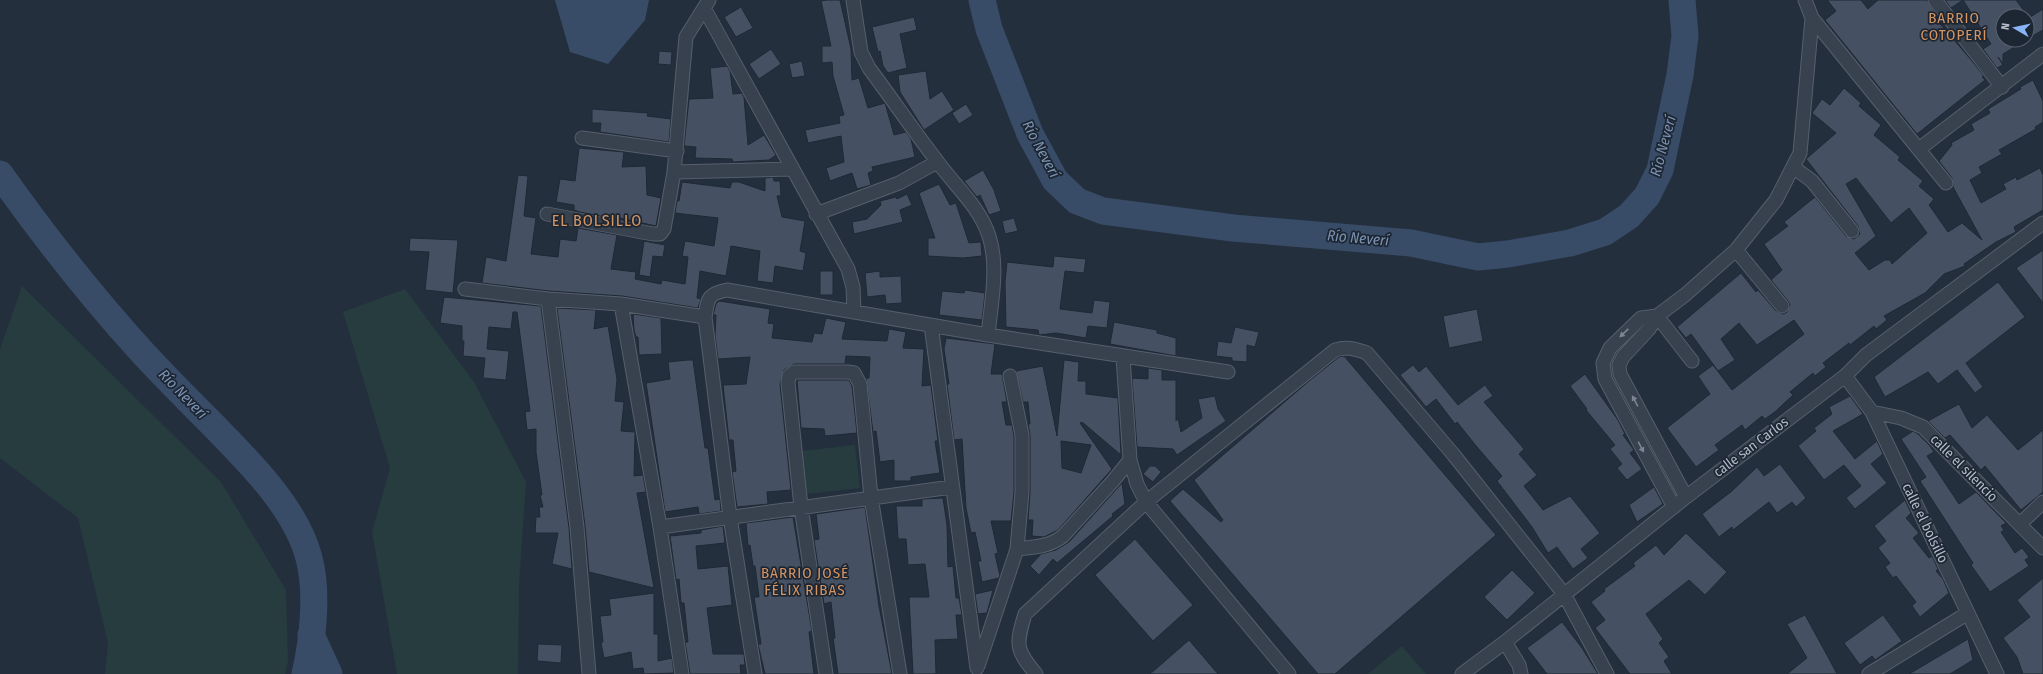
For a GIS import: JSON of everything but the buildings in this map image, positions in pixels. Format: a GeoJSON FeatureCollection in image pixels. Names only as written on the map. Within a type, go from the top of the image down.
{"type":"FeatureCollection","features":[{"type":"Feature","properties":{"kind":"street"},"geometry":{"type":"LineString","coordinates":[[853,0],[861,52],[869,68],[937,162],[976,211],[989,236],[993,258],[993,287],[988,335]]}},
{"type":"Feature","properties":{"kind":"street"},"geometry":{"type":"LineString","coordinates":[[1805,0],[1812,18],[1946,183]]}},
{"type":"Feature","properties":{"kind":"street"},"geometry":{"type":"LineString","coordinates":[[1935,0],[2002,87]]}},
{"type":"Feature","properties":{"kind":"street"},"geometry":{"type":"LineString","coordinates":[[546,214],[660,234],[664,229],[674,172],[686,37],[706,4]]}},
{"type":"Feature","properties":{"kind":"street"},"geometry":{"type":"LineString","coordinates":[[706,4],[816,214],[848,269],[853,287],[854,312]]}},
{"type":"Feature","properties":{"kind":"street"},"geometry":{"type":"LineString","coordinates":[[1686,497],[1620,374],[1619,365],[1623,357],[1649,329],[1657,316],[1685,295],[1736,250],[1776,200],[1800,153],[1812,18]]}},
{"type":"Feature","properties":{"kind":"street"},"geometry":{"type":"LineString","coordinates":[[1919,149],[2002,87],[2043,54]]}},
{"type":"Feature","properties":{"kind":"street"},"geometry":{"type":"LineString","coordinates":[[582,138],[676,151]]}},
{"type":"Feature","properties":{"kind":"street"},"geometry":{"type":"LineString","coordinates":[[816,214],[899,183],[937,162]]}},
{"type":"Feature","properties":{"kind":"street"},"geometry":{"type":"LineString","coordinates":[[1793,167],[1812,181],[1852,232]]}},
{"type":"Feature","properties":{"kind":"street"},"geometry":{"type":"LineString","coordinates":[[674,172],[792,169]]}},
{"type":"Feature","properties":{"kind":"street","name":"calle san Carlos"},"geometry":{"type":"LineString","coordinates":[[1462,674],[1505,642],[1686,497],[1845,376],[1866,355],[2043,223]]}},
{"type":"Feature","properties":{"kind":"street"},"geometry":{"type":"LineString","coordinates":[[1736,250],[1782,306]]}},
{"type":"Feature","properties":{"kind":"street"},"geometry":{"type":"LineString","coordinates":[[465,289],[548,299],[621,304],[704,317]]}},
{"type":"Feature","properties":{"kind":"street"},"geometry":{"type":"LineString","coordinates":[[756,674],[730,517],[704,317],[709,297],[715,292],[727,290],[988,335],[1228,372]]}},
{"type":"Feature","properties":{"kind":"street"},"geometry":{"type":"LineString","coordinates":[[548,299],[577,527],[589,674]]}},
{"type":"Feature","properties":{"kind":"street"},"geometry":{"type":"LineString","coordinates":[[621,304],[660,527],[682,674]]}},
{"type":"Feature","properties":{"kind":"street"},"geometry":{"type":"LineString","coordinates":[[1657,316],[1692,361]]}},
{"type":"Feature","properties":{"kind":"street"},"geometry":{"type":"LineString","coordinates":[[1657,316],[1641,318],[1610,348],[1603,363],[1605,379],[1674,507]]}},
{"type":"Feature","properties":{"kind":"street"},"geometry":{"type":"LineString","coordinates":[[931,325],[977,671]]}},
{"type":"Feature","properties":{"kind":"street"},"geometry":{"type":"LineString","coordinates":[[1036,674],[1020,652],[1018,637],[1025,614],[1146,502],[1335,350],[1343,348],[1354,348],[1367,353],[1454,454],[1564,594],[1607,674]]}},
{"type":"Feature","properties":{"kind":"street"},"geometry":{"type":"LineString","coordinates":[[1123,357],[1130,460],[1137,484],[1146,502],[1290,674]]}},
{"type":"Feature","properties":{"kind":"street"},"geometry":{"type":"LineString","coordinates":[[826,674],[801,507],[788,383],[789,376],[794,372],[854,373],[860,384],[871,496],[900,674]]}},
{"type":"Feature","properties":{"kind":"street"},"geometry":{"type":"LineString","coordinates":[[977,671],[999,609],[1017,549],[1022,492],[1022,435],[1010,376]]}},
{"type":"Feature","properties":{"kind":"street","name":"calle el bolsillo"},"geometry":{"type":"LineString","coordinates":[[1845,376],[1872,412],[1997,674]]}},
{"type":"Feature","properties":{"kind":"street","name":"calle el silencio"},"geometry":{"type":"LineString","coordinates":[[1872,412],[1901,418],[1923,427],[2043,548]]}},
{"type":"Feature","properties":{"kind":"street"},"geometry":{"type":"LineString","coordinates":[[1017,549],[1042,546],[1060,539],[1095,502],[1130,460]]}},
{"type":"Feature","properties":{"kind":"street"},"geometry":{"type":"LineString","coordinates":[[660,527],[871,496],[952,487]]}},
{"type":"Feature","properties":{"kind":"street"},"geometry":{"type":"LineString","coordinates":[[2020,524],[2043,502]]}},
{"type":"Feature","properties":{"kind":"street"},"geometry":{"type":"LineString","coordinates":[[1868,674],[1968,613]]}},
{"type":"Feature","properties":{"kind":"street"},"geometry":{"type":"LineString","coordinates":[[1505,642],[1519,665],[1521,674]]}},
{"type":"Feature","properties":{"kind":"green space"},"geometry":{"type":"Polygon","coordinates":[[[22,286],[221,482],[286,590],[288,662],[285,674],[105,674],[108,643],[78,518],[0,458],[0,349],[22,286]]]}},
{"type":"Feature","properties":{"kind":"green space"},"geometry":{"type":"Polygon","coordinates":[[[405,289],[474,382],[526,482],[519,584],[518,674],[397,674],[372,532],[390,468],[343,312],[405,289]]]}},
{"type":"Feature","properties":{"kind":"green space"},"geometry":{"type":"Polygon","coordinates":[[[855,445],[860,488],[807,494],[802,451],[855,445]]]}},
{"type":"Feature","properties":{"kind":"green space"},"geometry":{"type":"Polygon","coordinates":[[[1402,646],[1426,674],[1368,674],[1402,646]]]}},
{"type":"Feature","properties":{"kind":"water"},"geometry":{"type":"Polygon","coordinates":[[[555,0],[649,0],[645,20],[608,64],[570,52],[555,0]]]}},
{"type":"Feature","properties":{"kind":"waterway","name":"Río Neverí"},"geometry":{"type":"LineString","coordinates":[[982,0],[989,29],[1030,134],[1055,180],[1077,201],[1103,211],[1233,228],[1411,243],[1478,257],[1508,254],[1570,243],[1605,232],[1629,216],[1647,196],[1660,170],[1680,75],[1685,36],[1682,0]]}},
{"type":"Feature","properties":{"kind":"waterway","name":"Río Neverí"},"geometry":{"type":"LineString","coordinates":[[0,174],[51,243],[104,309],[151,362],[257,471],[283,504],[294,522],[303,539],[312,571],[314,601],[312,631],[305,674]]}},
{"type":"Feature","properties":{"kind":"waterway","name":"Río Neverí"},"geometry":{"type":"LineString","coordinates":[[311,635],[329,674]]}},
{"type":"Feature","properties":{"kind":"district","name":"BARRIO COTOPERÍ"},"geometry":{"type":"Point","coordinates":[1954,26]}},
{"type":"Feature","properties":{"kind":"district","name":"EL BOLSILLO"},"geometry":{"type":"Point","coordinates":[597,220]}},
{"type":"Feature","properties":{"kind":"district","name":"BARRIO JOSÉ FÉLIX RIBAS"},"geometry":{"type":"Point","coordinates":[805,582]}}]}
